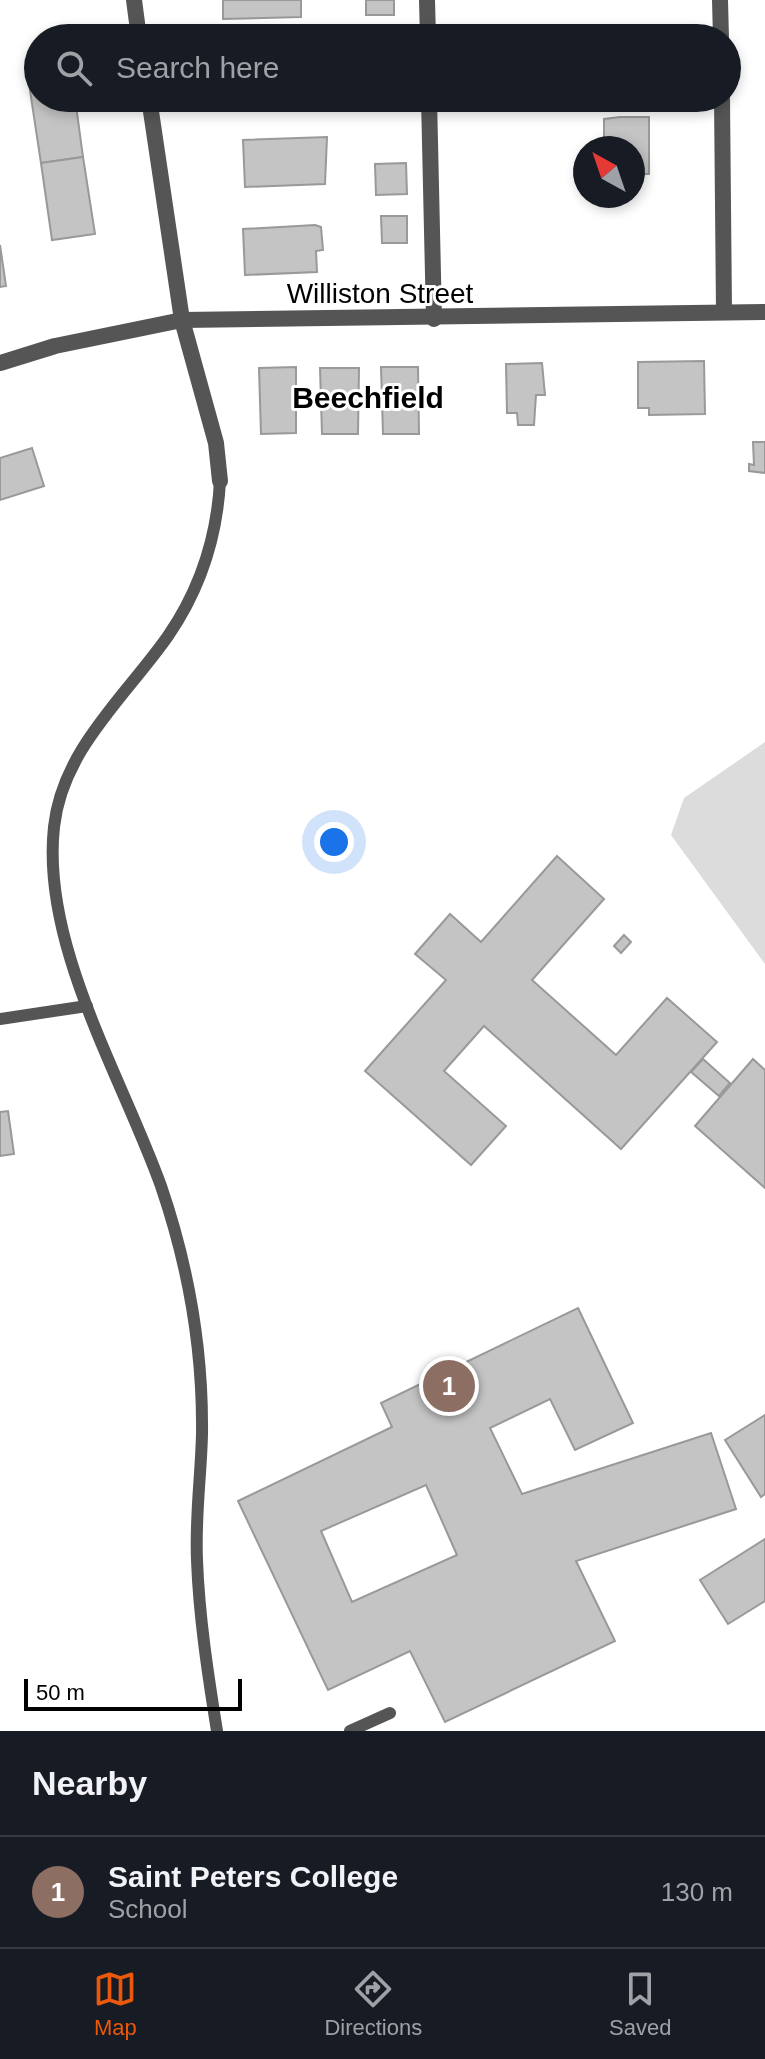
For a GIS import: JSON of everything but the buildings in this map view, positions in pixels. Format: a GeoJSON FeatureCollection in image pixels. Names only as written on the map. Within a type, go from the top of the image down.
{"type":"FeatureCollection","features":[{"type":"Feature","properties":{"kind":"street"},"geometry":{"type":"LineString","coordinates":[[134,0],[137,24]]}},
{"type":"Feature","properties":{"kind":"street"},"geometry":{"type":"LineString","coordinates":[[427,0],[428,24]]}},
{"type":"Feature","properties":{"kind":"street"},"geometry":{"type":"LineString","coordinates":[[720,0],[721,24]]}},
{"type":"Feature","properties":{"kind":"street"},"geometry":{"type":"LineString","coordinates":[[151,112],[182,320],[216,443],[220,481]]}},
{"type":"Feature","properties":{"kind":"street"},"geometry":{"type":"LineString","coordinates":[[429,112],[434,319]]}},
{"type":"Feature","properties":{"kind":"street"},"geometry":{"type":"LineString","coordinates":[[722,112],[724,312]]}},
{"type":"Feature","properties":{"kind":"street","name":"Williston Street"},"geometry":{"type":"LineString","coordinates":[[0,363],[55,346],[182,320],[434,319],[765,312]]}},
{"type":"Feature","properties":{"kind":"lane"},"geometry":{"type":"LineString","coordinates":[[217,1731],[197,1562],[202,1432],[194,1319],[180,1245],[160,1184],[87,1006],[61,920],[53,872],[54,826],[61,791],[76,757],[168,635],[190,600],[207,561],[218,523],[220,481]]}},
{"type":"Feature","properties":{"kind":"lane"},"geometry":{"type":"LineString","coordinates":[[0,1019],[87,1006]]}},
{"type":"Feature","properties":{"kind":"lane"},"geometry":{"type":"LineString","coordinates":[[350,1731],[390,1713]]}},
{"type":"Feature","properties":{"kind":"shaded area"},"geometry":{"type":"Polygon","coordinates":[[[765,742],[765,964],[671,835],[684,798],[765,742]]]}},
{"type":"Feature","properties":{"kind":"place","name":"Saint Peters College"},"geometry":{"type":"Point","coordinates":[449,1386]}},
{"type":"Feature","properties":{"kind":"district","name":"Beechfield"},"geometry":{"type":"Point","coordinates":[368,397]}}]}
